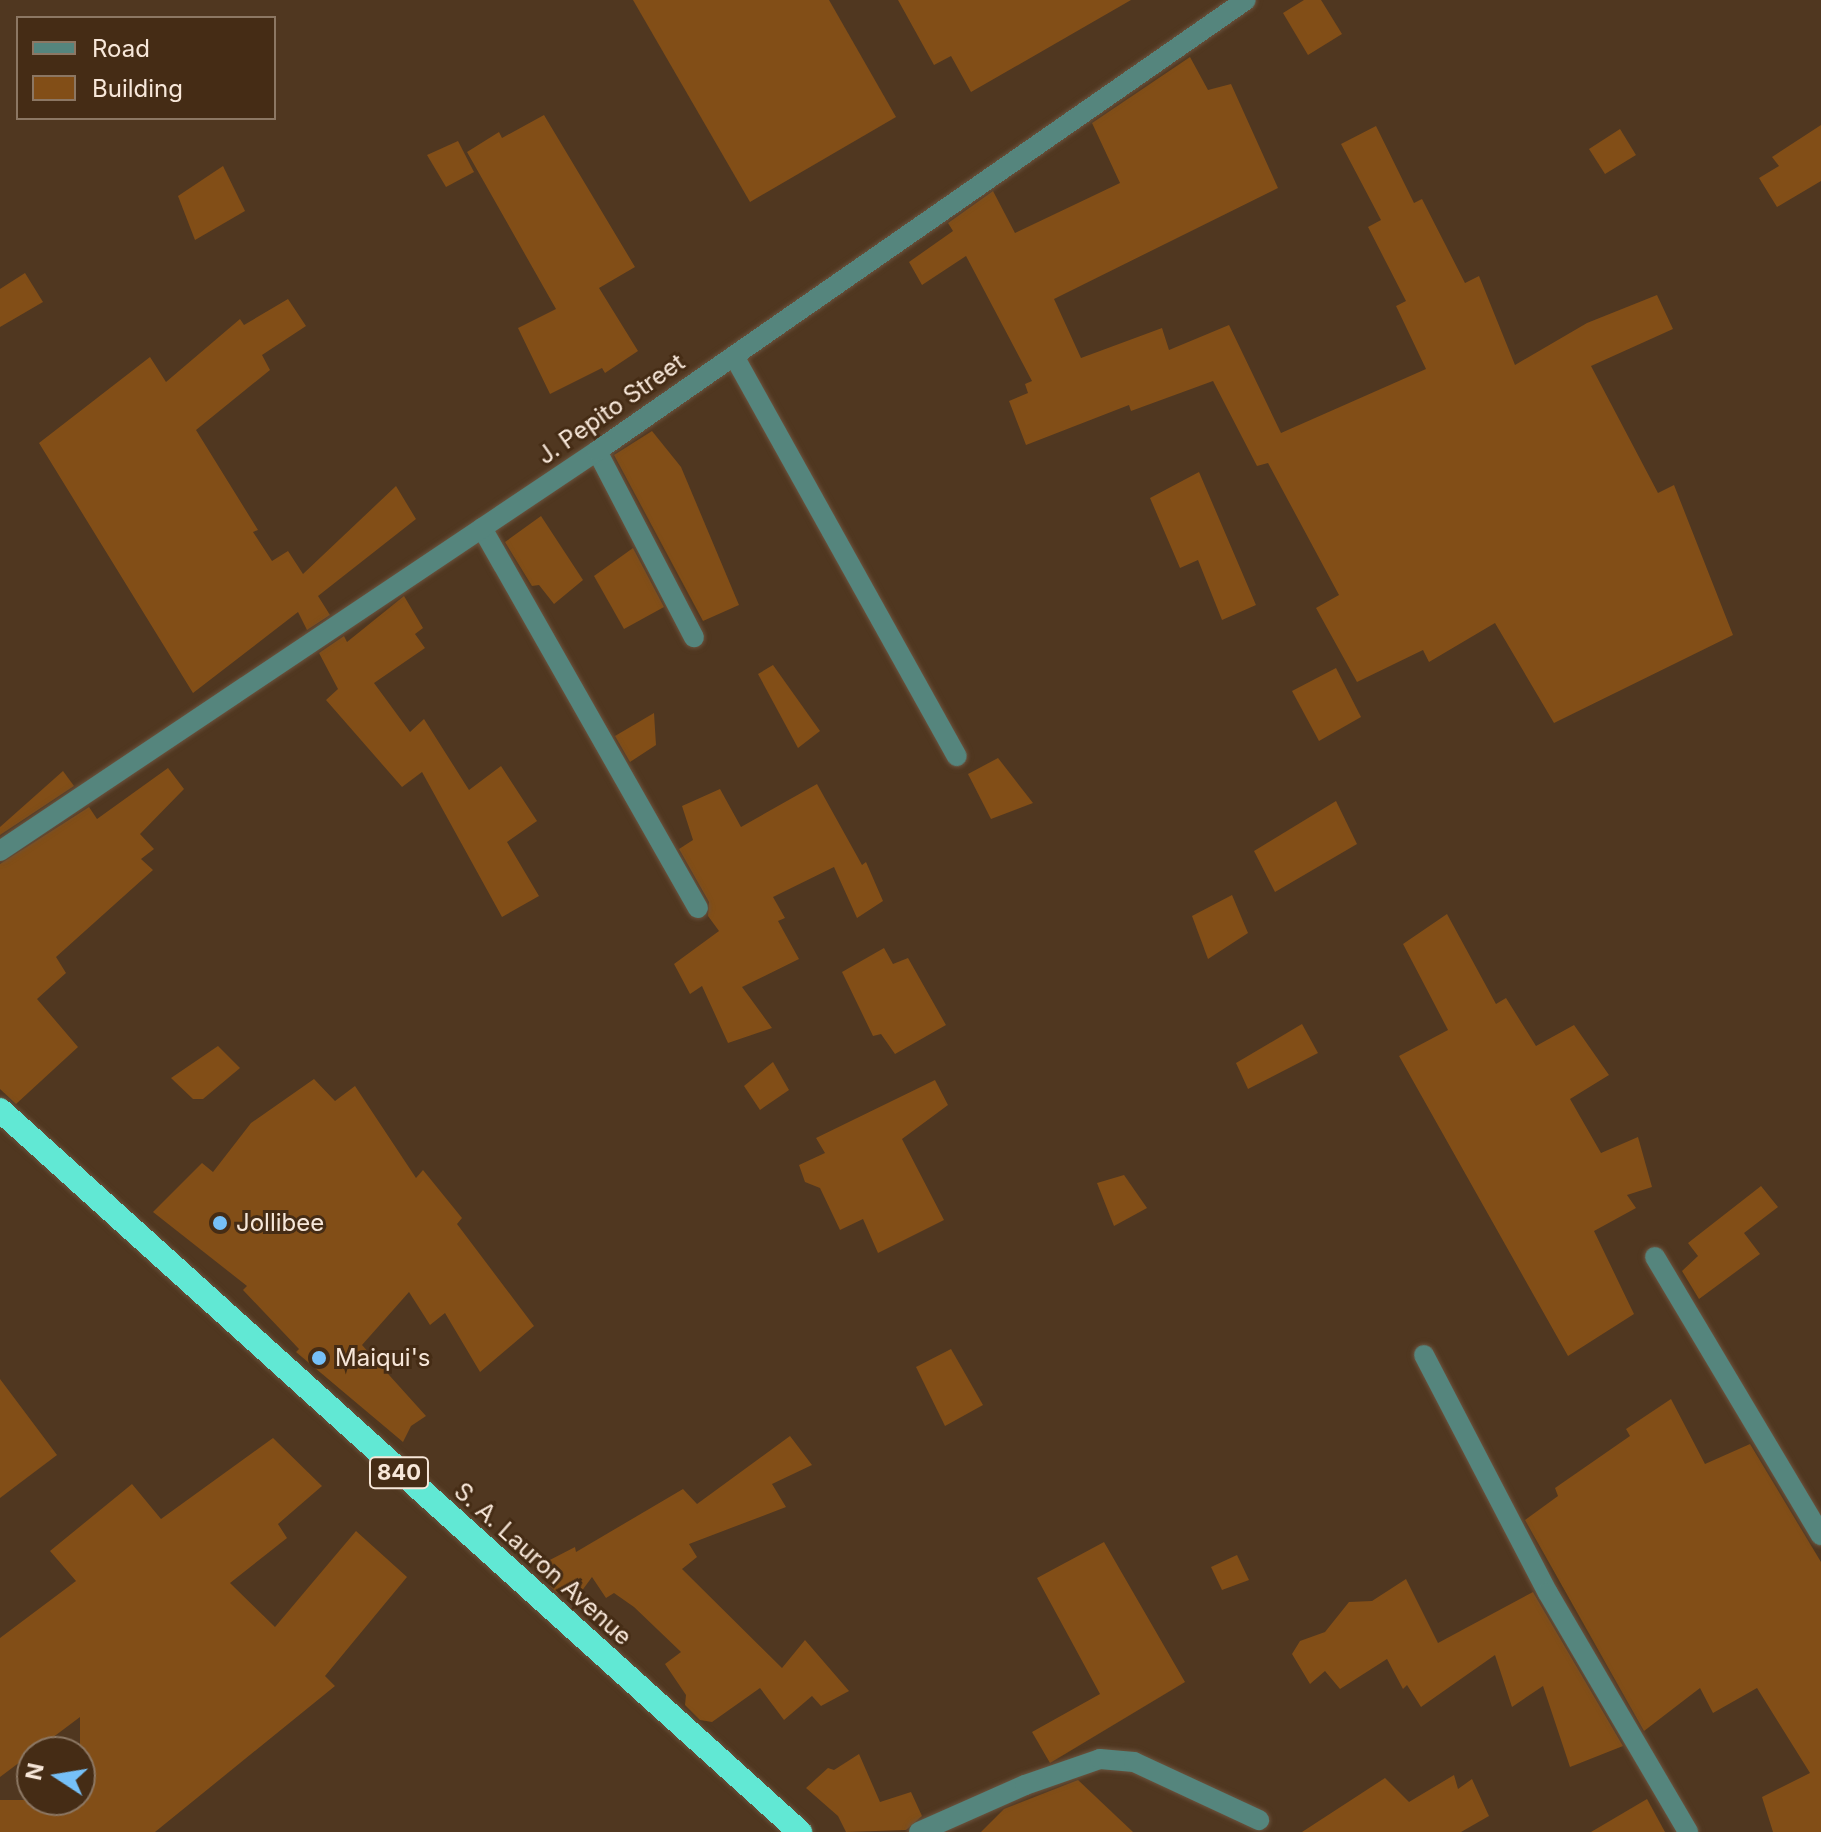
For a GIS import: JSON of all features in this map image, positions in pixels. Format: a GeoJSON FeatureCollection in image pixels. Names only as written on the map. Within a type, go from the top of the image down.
{"type":"FeatureCollection","features":[{"type":"Feature","properties":{"kind":"highway","name":"S. A. Lauron Avenue"},"geometry":{"type":"LineString","coordinates":[[0,1110],[800,1832]]}},
{"type":"Feature","properties":{"kind":"street","name":"J. Pepito Street"},"geometry":{"type":"LineString","coordinates":[[0,851],[597,451],[1246,0]]}},
{"type":"Feature","properties":{"kind":"street"},"geometry":{"type":"LineString","coordinates":[[734,356],[957,756]]}},
{"type":"Feature","properties":{"kind":"street"},"geometry":{"type":"LineString","coordinates":[[597,451],[694,637]]}},
{"type":"Feature","properties":{"kind":"street"},"geometry":{"type":"LineString","coordinates":[[482,528],[698,908]]}},
{"type":"Feature","properties":{"kind":"street"},"geometry":{"type":"LineString","coordinates":[[1655,1257],[1821,1535]]}},
{"type":"Feature","properties":{"kind":"street"},"geometry":{"type":"LineString","coordinates":[[1424,1355],[1548,1593],[1688,1832]]}},
{"type":"Feature","properties":{"kind":"street"},"geometry":{"type":"LineString","coordinates":[[919,1832],[1025,1785],[1100,1759],[1134,1762],[1259,1820]]}},
{"type":"Feature","properties":{"kind":"building"},"geometry":{"type":"Polygon","coordinates":[[[633,0],[829,0],[896,117],[750,202],[633,0]]]}},
{"type":"Feature","properties":{"kind":"building"},"geometry":{"type":"Polygon","coordinates":[[[898,0],[1131,0],[971,92],[951,56],[934,65],[898,0]]]}},
{"type":"Feature","properties":{"kind":"building"},"geometry":{"type":"Polygon","coordinates":[[[1304,0],[1321,0],[1342,34],[1308,55],[1283,13],[1304,0]]]}},
{"type":"Feature","properties":{"kind":"building"},"geometry":{"type":"Polygon","coordinates":[[[1190,57],[1208,90],[1231,84],[1278,188],[1054,299],[1081,358],[1162,328],[1169,350],[1229,325],[1281,433],[1426,369],[1396,306],[1406,301],[1368,227],[1381,220],[1341,144],[1376,126],[1414,203],[1422,199],[1465,283],[1479,276],[1515,365],[1587,323],[1657,295],[1673,329],[1591,366],[1658,493],[1674,485],[1733,635],[1554,723],[1495,623],[1429,662],[1423,650],[1357,682],[1316,608],[1339,595],[1268,463],[1257,466],[1213,381],[1131,411],[1129,405],[1026,445],[1009,401],[1028,393],[1025,384],[1032,381],[966,256],[922,285],[909,262],[953,231],[948,223],[993,191],[1015,233],[1120,183],[1092,123],[1190,57]]]}},
{"type":"Feature","properties":{"kind":"building"},"geometry":{"type":"Polygon","coordinates":[[[544,115],[635,267],[599,288],[638,351],[605,373],[602,368],[550,394],[518,328],[556,309],[467,152],[499,132],[502,138],[544,115]]]}},
{"type":"Feature","properties":{"kind":"building"},"geometry":{"type":"Polygon","coordinates":[[[1821,125],[1821,181],[1777,207],[1759,178],[1779,166],[1772,157],[1821,125]]]}},
{"type":"Feature","properties":{"kind":"building"},"geometry":{"type":"Polygon","coordinates":[[[1620,129],[1636,155],[1605,174],[1589,149],[1620,129]]]}},
{"type":"Feature","properties":{"kind":"building"},"geometry":{"type":"Polygon","coordinates":[[[458,141],[474,172],[446,187],[427,155],[458,141]]]}},
{"type":"Feature","properties":{"kind":"building"},"geometry":{"type":"Polygon","coordinates":[[[223,166],[245,211],[195,240],[178,196],[223,166]]]}},
{"type":"Feature","properties":{"kind":"building"},"geometry":{"type":"Polygon","coordinates":[[[25,273],[43,302],[0,327],[0,289],[25,273]]]}},
{"type":"Feature","properties":{"kind":"building"},"geometry":{"type":"Polygon","coordinates":[[[288,299],[306,326],[262,355],[270,370],[196,430],[258,530],[253,532],[272,561],[288,551],[303,574],[396,486],[416,519],[318,596],[330,615],[307,630],[298,612],[193,693],[39,443],[150,357],[166,382],[240,319],[244,325],[288,299]]]}},
{"type":"Feature","properties":{"kind":"building"},"geometry":{"type":"Polygon","coordinates":[[[652,431],[681,467],[739,605],[703,621],[614,455],[652,431]]]}},
{"type":"Feature","properties":{"kind":"building"},"geometry":{"type":"Polygon","coordinates":[[[1199,472],[1256,605],[1222,620],[1198,560],[1180,568],[1150,498],[1199,472]]]}},
{"type":"Feature","properties":{"kind":"building"},"geometry":{"type":"Polygon","coordinates":[[[541,516],[583,580],[554,604],[539,585],[532,586],[505,542],[541,516]]]}},
{"type":"Feature","properties":{"kind":"building"},"geometry":{"type":"Polygon","coordinates":[[[633,548],[664,607],[624,629],[594,576],[633,548]]]}},
{"type":"Feature","properties":{"kind":"building"},"geometry":{"type":"Polygon","coordinates":[[[404,596],[423,628],[415,634],[425,648],[374,683],[410,732],[424,719],[469,790],[501,766],[537,821],[507,842],[539,896],[502,917],[422,772],[402,787],[326,700],[338,689],[319,653],[344,636],[347,642],[404,596]]]}},
{"type":"Feature","properties":{"kind":"building"},"geometry":{"type":"Polygon","coordinates":[[[773,665],[820,731],[798,748],[758,674],[773,665]]]}},
{"type":"Feature","properties":{"kind":"building"},"geometry":{"type":"Polygon","coordinates":[[[1336,668],[1361,717],[1319,741],[1292,691],[1336,668]]]}},
{"type":"Feature","properties":{"kind":"building"},"geometry":{"type":"Polygon","coordinates":[[[654,713],[656,745],[630,762],[615,736],[654,713]]]}},
{"type":"Feature","properties":{"kind":"building"},"geometry":{"type":"Polygon","coordinates":[[[998,758],[1033,803],[991,819],[968,774],[998,758]]]}},
{"type":"Feature","properties":{"kind":"building"},"geometry":{"type":"Polygon","coordinates":[[[168,768],[184,789],[140,834],[154,849],[141,859],[153,870],[56,957],[66,973],[37,999],[78,1047],[16,1104],[0,1089],[0,864],[89,807],[97,819],[168,768]]]}},
{"type":"Feature","properties":{"kind":"building"},"geometry":{"type":"Polygon","coordinates":[[[63,771],[74,786],[0,835],[0,827],[63,771]]]}},
{"type":"Feature","properties":{"kind":"building"},"geometry":{"type":"Polygon","coordinates":[[[817,784],[862,865],[866,862],[883,901],[857,918],[834,867],[773,897],[785,918],[778,921],[799,959],[742,987],[772,1028],[728,1043],[702,986],[690,994],[674,964],[719,931],[708,916],[709,902],[679,849],[693,840],[682,806],[720,789],[741,827],[817,784]]]}},
{"type":"Feature","properties":{"kind":"building"},"geometry":{"type":"Polygon","coordinates":[[[1336,801],[1357,844],[1275,892],[1254,851],[1336,801]]]}},
{"type":"Feature","properties":{"kind":"building"},"geometry":{"type":"Polygon","coordinates":[[[1232,895],[1248,933],[1208,959],[1192,916],[1232,895]]]}},
{"type":"Feature","properties":{"kind":"building"},"geometry":{"type":"Polygon","coordinates":[[[1447,914],[1496,1004],[1506,998],[1536,1046],[1574,1025],[1609,1075],[1570,1099],[1601,1153],[1638,1137],[1652,1187],[1627,1195],[1636,1208],[1594,1231],[1634,1314],[1568,1356],[1399,1056],[1448,1030],[1403,944],[1447,914]]]}},
{"type":"Feature","properties":{"kind":"building"},"geometry":{"type":"Polygon","coordinates":[[[884,948],[893,964],[908,958],[946,1025],[895,1054],[881,1034],[873,1036],[842,972],[884,948]]]}},
{"type":"Feature","properties":{"kind":"building"},"geometry":{"type":"Polygon","coordinates":[[[1302,1024],[1318,1053],[1248,1089],[1236,1063],[1302,1024]]]}},
{"type":"Feature","properties":{"kind":"building"},"geometry":{"type":"Polygon","coordinates":[[[218,1046],[240,1068],[203,1099],[193,1099],[171,1078],[218,1046]]]}},
{"type":"Feature","properties":{"kind":"building"},"geometry":{"type":"Polygon","coordinates":[[[773,1062],[789,1090],[760,1110],[744,1086],[773,1062]]]}},
{"type":"Feature","properties":{"kind":"building"},"geometry":{"type":"Polygon","coordinates":[[[314,1079],[335,1101],[355,1086],[416,1178],[423,1170],[462,1218],[457,1224],[534,1326],[480,1372],[445,1313],[430,1325],[409,1292],[362,1345],[426,1416],[411,1426],[403,1442],[296,1352],[299,1349],[243,1290],[247,1286],[153,1212],[202,1163],[213,1172],[251,1123],[314,1079]]]}},
{"type":"Feature","properties":{"kind":"building"},"geometry":{"type":"Polygon","coordinates":[[[935,1080],[948,1105],[902,1139],[944,1220],[878,1253],[863,1219],[840,1230],[820,1188],[805,1182],[799,1165],[825,1153],[816,1138],[935,1080]]]}},
{"type":"Feature","properties":{"kind":"building"},"geometry":{"type":"Polygon","coordinates":[[[1124,1175],[1147,1208],[1114,1226],[1097,1183],[1124,1175]]]}},
{"type":"Feature","properties":{"kind":"building"},"geometry":{"type":"Polygon","coordinates":[[[1761,1186],[1778,1207],[1744,1233],[1760,1254],[1699,1299],[1682,1271],[1698,1256],[1688,1243],[1761,1186]]]}},
{"type":"Feature","properties":{"kind":"building"},"geometry":{"type":"Polygon","coordinates":[[[951,1349],[983,1405],[945,1426],[916,1367],[951,1349]]]}},
{"type":"Feature","properties":{"kind":"building"},"geometry":{"type":"Polygon","coordinates":[[[0,1379],[57,1455],[0,1498],[0,1379]]]}},
{"type":"Feature","properties":{"kind":"building"},"geometry":{"type":"Polygon","coordinates":[[[1671,1399],[1705,1464],[1750,1444],[1821,1562],[1821,1832],[1773,1832],[1762,1797],[1810,1773],[1757,1688],[1713,1713],[1700,1688],[1644,1731],[1525,1520],[1558,1496],[1555,1488],[1630,1436],[1626,1429],[1671,1399]]]}},
{"type":"Feature","properties":{"kind":"building"},"geometry":{"type":"Polygon","coordinates":[[[790,1436],[812,1465],[772,1484],[786,1507],[689,1544],[697,1557],[682,1569],[782,1668],[805,1640],[849,1691],[821,1706],[812,1696],[784,1720],[760,1688],[712,1722],[700,1720],[685,1705],[686,1695],[665,1664],[681,1652],[634,1607],[614,1593],[606,1598],[592,1577],[573,1603],[564,1587],[557,1593],[550,1586],[542,1564],[575,1547],[576,1552],[683,1489],[697,1504],[790,1436]]]}},
{"type":"Feature","properties":{"kind":"building"},"geometry":{"type":"Polygon","coordinates":[[[273,1438],[322,1486],[278,1524],[287,1538],[230,1583],[275,1627],[356,1531],[407,1577],[325,1676],[335,1686],[155,1832],[0,1832],[0,1800],[16,1800],[16,1816],[96,1816],[96,1736],[80,1736],[80,1717],[55,1736],[16,1736],[16,1765],[0,1777],[0,1638],[76,1581],[50,1551],[132,1484],[161,1519],[273,1438]]]}},
{"type":"Feature","properties":{"kind":"building"},"geometry":{"type":"Polygon","coordinates":[[[1104,1542],[1185,1682],[1050,1763],[1032,1732],[1100,1694],[1037,1578],[1104,1542]]]}},
{"type":"Feature","properties":{"kind":"building"},"geometry":{"type":"Polygon","coordinates":[[[1237,1555],[1249,1580],[1222,1590],[1211,1567],[1237,1555]]]}},
{"type":"Feature","properties":{"kind":"building"},"geometry":{"type":"Polygon","coordinates":[[[1406,1579],[1438,1643],[1533,1592],[1623,1746],[1570,1767],[1543,1686],[1512,1707],[1495,1655],[1421,1707],[1407,1685],[1403,1689],[1387,1659],[1340,1689],[1325,1671],[1310,1684],[1292,1654],[1300,1641],[1325,1632],[1349,1602],[1372,1601],[1406,1579]]]}},
{"type":"Feature","properties":{"kind":"building"},"geometry":{"type":"Polygon","coordinates":[[[859,1754],[880,1802],[911,1792],[922,1816],[906,1830],[846,1832],[838,1816],[806,1788],[828,1768],[834,1770],[859,1754]]]}},
{"type":"Feature","properties":{"kind":"building"},"geometry":{"type":"Polygon","coordinates":[[[1454,1775],[1458,1789],[1472,1779],[1489,1816],[1461,1832],[1302,1832],[1385,1778],[1409,1802],[1454,1775]]]}},
{"type":"Feature","properties":{"kind":"building"},"geometry":{"type":"Polygon","coordinates":[[[1078,1780],[1133,1832],[981,1832],[1004,1809],[1078,1780]]]}},
{"type":"Feature","properties":{"kind":"building"},"geometry":{"type":"Polygon","coordinates":[[[1647,1799],[1665,1832],[1591,1832],[1647,1799]]]}},
{"type":"Feature","properties":{"kind":"place","name":"Jollibee"},"geometry":{"type":"Point","coordinates":[220,1223]}},
{"type":"Feature","properties":{"kind":"place","name":"Maiqui's"},"geometry":{"type":"Point","coordinates":[319,1358]}}]}
